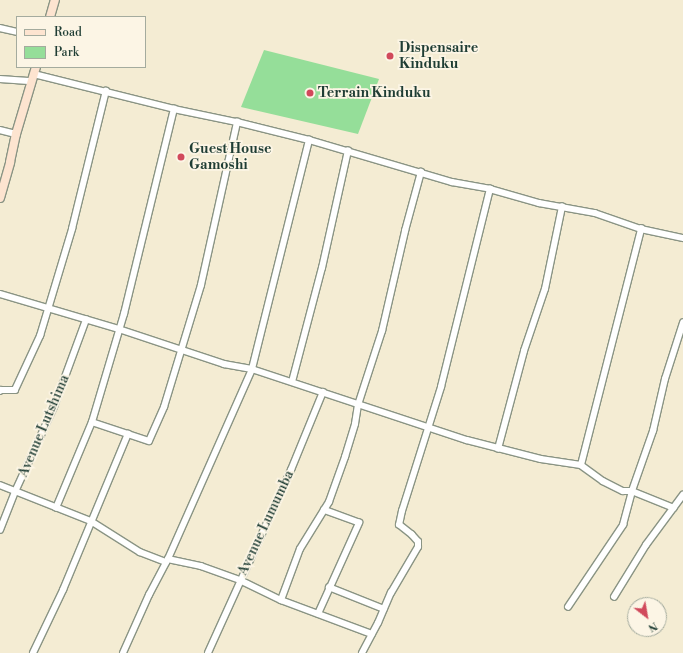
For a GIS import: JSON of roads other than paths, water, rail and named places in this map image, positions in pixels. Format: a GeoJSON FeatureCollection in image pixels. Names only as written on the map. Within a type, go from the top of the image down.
{"type":"FeatureCollection","features":[{"type":"Feature","properties":{"kind":"main road"},"geometry":{"type":"LineString","coordinates":[[50,16],[55,0]]}},
{"type":"Feature","properties":{"kind":"main road"},"geometry":{"type":"LineString","coordinates":[[0,198],[1,188],[34,74]]}},
{"type":"Feature","properties":{"kind":"street"},"geometry":{"type":"LineString","coordinates":[[0,28],[16,32]]}},
{"type":"Feature","properties":{"kind":"street"},"geometry":{"type":"LineString","coordinates":[[0,79],[34,74],[174,109],[237,122],[309,140],[348,150],[452,182],[490,189],[539,203],[595,213],[641,229],[683,238]]}},
{"type":"Feature","properties":{"kind":"street"},"geometry":{"type":"LineString","coordinates":[[0,391],[15,390],[40,336],[72,229],[106,91]]}},
{"type":"Feature","properties":{"kind":"street"},"geometry":{"type":"LineString","coordinates":[[56,508],[92,422],[118,329],[124,314],[145,235],[174,109]]}},
{"type":"Feature","properties":{"kind":"street"},"geometry":{"type":"LineString","coordinates":[[92,422],[149,441],[164,407],[182,350],[212,239],[237,122]]}},
{"type":"Feature","properties":{"kind":"street"},"geometry":{"type":"LineString","coordinates":[[0,130],[16,134]]}},
{"type":"Feature","properties":{"kind":"street"},"geometry":{"type":"LineString","coordinates":[[123,653],[167,561],[252,369],[309,140]]}},
{"type":"Feature","properties":{"kind":"street"},"geometry":{"type":"LineString","coordinates":[[292,382],[322,268],[348,150]]}},
{"type":"Feature","properties":{"kind":"street"},"geometry":{"type":"LineString","coordinates":[[281,600],[300,549],[324,510],[345,457],[355,424],[358,405],[382,331],[421,172]]}},
{"type":"Feature","properties":{"kind":"street"},"geometry":{"type":"LineString","coordinates":[[362,653],[391,593],[418,547],[418,542],[399,524],[423,448],[428,426],[442,387],[490,189]]}},
{"type":"Feature","properties":{"kind":"street"},"geometry":{"type":"LineString","coordinates":[[498,449],[524,351],[545,289],[562,206]]}},
{"type":"Feature","properties":{"kind":"street"},"geometry":{"type":"LineString","coordinates":[[581,465],[641,229]]}},
{"type":"Feature","properties":{"kind":"street"},"geometry":{"type":"LineString","coordinates":[[0,294],[118,329],[224,364],[252,369],[358,405],[498,449],[541,459],[581,465],[603,481],[623,491],[632,491],[674,508]]}},
{"type":"Feature","properties":{"kind":"street","name":"Avenue Lutshima"},"geometry":{"type":"LineString","coordinates":[[0,530],[15,492],[54,407],[86,320]]}},
{"type":"Feature","properties":{"kind":"street"},"geometry":{"type":"LineString","coordinates":[[568,607],[623,525],[632,491],[653,431],[665,379],[683,323]]}},
{"type":"Feature","properties":{"kind":"street","name":"Avenue Lumumba"},"geometry":{"type":"LineString","coordinates":[[208,653],[291,470],[323,392]]}},
{"type":"Feature","properties":{"kind":"street"},"geometry":{"type":"LineString","coordinates":[[33,653],[63,590],[128,434]]}},
{"type":"Feature","properties":{"kind":"street"},"geometry":{"type":"LineString","coordinates":[[0,485],[91,521],[140,552],[167,561],[201,566],[240,580],[281,600],[372,634]]}},
{"type":"Feature","properties":{"kind":"street"},"geometry":{"type":"LineString","coordinates":[[614,597],[646,545],[683,495]]}},
{"type":"Feature","properties":{"kind":"street"},"geometry":{"type":"LineString","coordinates":[[318,614],[359,523],[324,510]]}},
{"type":"Feature","properties":{"kind":"street"},"geometry":{"type":"LineString","coordinates":[[329,587],[384,609]]}},
{"type":"Feature","properties":{"kind":"place","name":"Dispensaire Kinduku"},"geometry":{"type":"Point","coordinates":[390,56]}},
{"type":"Feature","properties":{"kind":"place","name":"Terrain Kinduku"},"geometry":{"type":"Point","coordinates":[310,93]}},
{"type":"Feature","properties":{"kind":"place","name":"Guest House Gamoshi"},"geometry":{"type":"Point","coordinates":[181,157]}}]}
